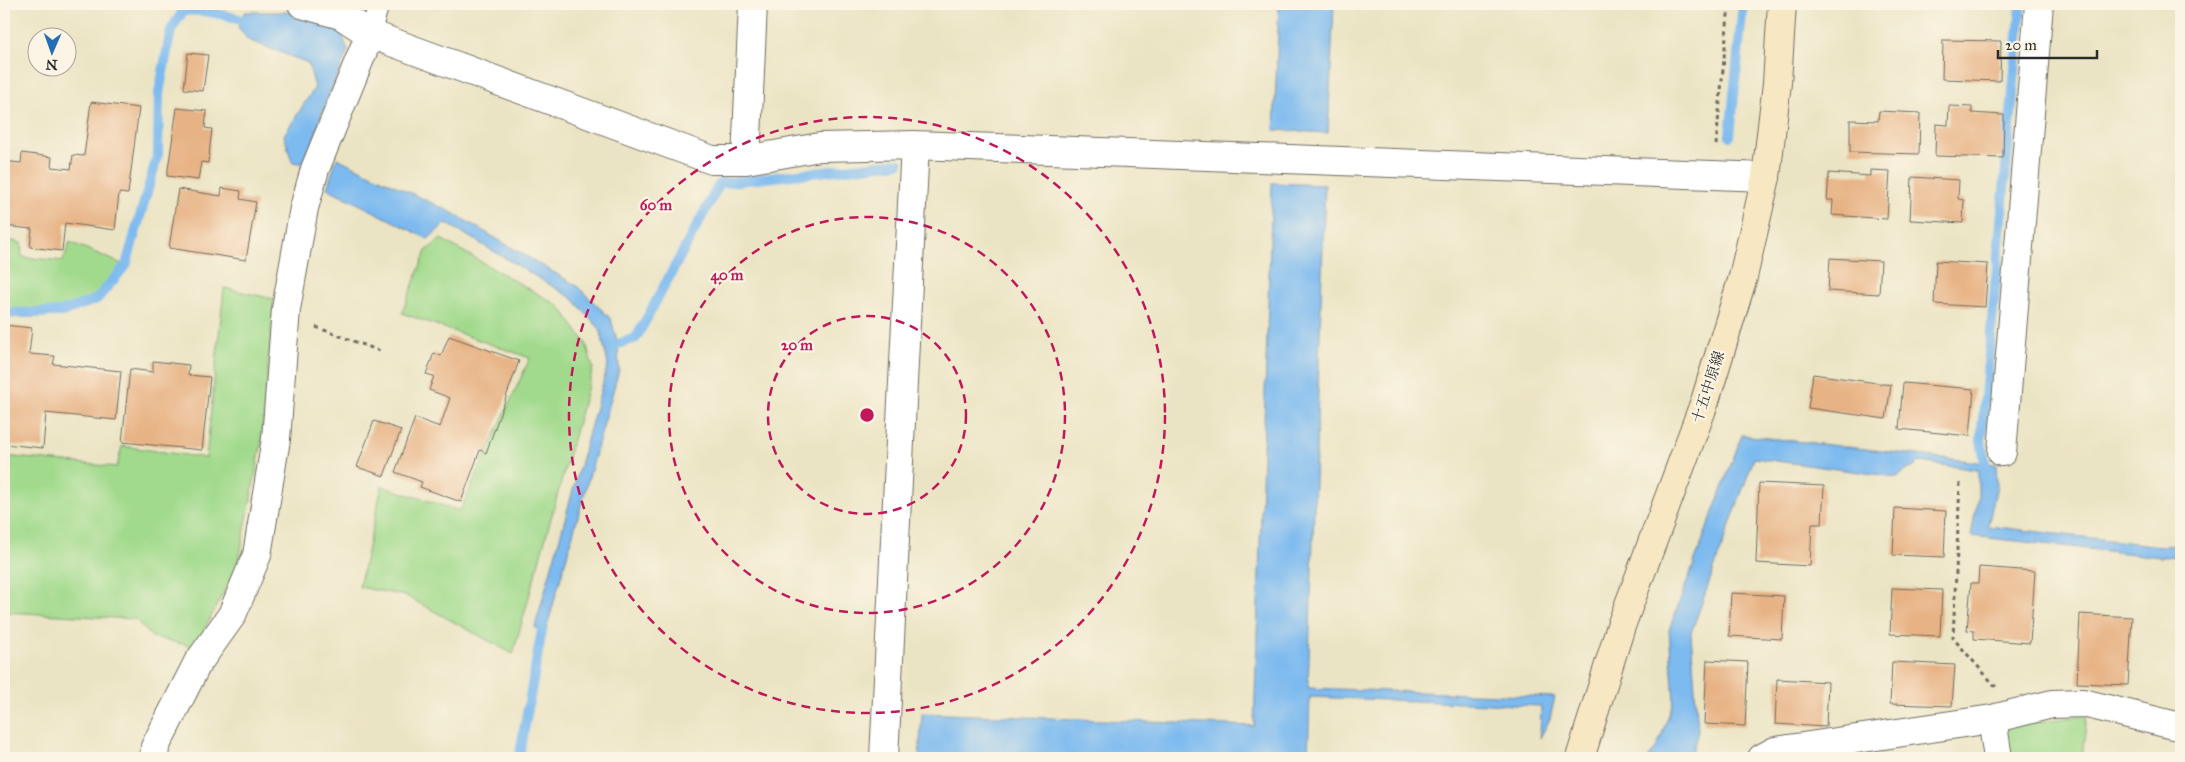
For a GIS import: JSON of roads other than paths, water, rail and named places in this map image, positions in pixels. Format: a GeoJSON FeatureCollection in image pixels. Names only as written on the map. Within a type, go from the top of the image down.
{"type":"FeatureCollection","features":[{"type":"Feature","properties":{"kind":"main road","name":"十五中原線"},"geometry":{"type":"LineString","coordinates":[[1580,758],[1621,626],[1705,401],[1743,277],[1766,177],[1777,83],[1782,4]]}},
{"type":"Feature","properties":{"kind":"street"},"geometry":{"type":"LineString","coordinates":[[302,4],[341,15],[370,34],[712,160],[746,160],[820,147],[915,145],[1766,177]]}},
{"type":"Feature","properties":{"kind":"street"},"geometry":{"type":"LineString","coordinates":[[746,160],[753,4]]}},
{"type":"Feature","properties":{"kind":"street"},"geometry":{"type":"LineString","coordinates":[[2002,452],[2040,4]]}},
{"type":"Feature","properties":{"kind":"street"},"geometry":{"type":"LineString","coordinates":[[154,758],[155,746],[196,664],[232,615],[257,555],[276,439],[286,309],[304,208],[315,168],[370,34]]}},
{"type":"Feature","properties":{"kind":"street"},"geometry":{"type":"LineString","coordinates":[[884,758],[915,145]]}},
{"type":"Feature","properties":{"kind":"street"},"geometry":{"type":"LineString","coordinates":[[1762,758],[1775,751],[1992,719],[2052,704],[2083,703],[2181,727]]}},
{"type":"Feature","properties":{"kind":"street"},"geometry":{"type":"LineString","coordinates":[[1992,719],[1998,758]]}},
{"type":"Feature","properties":{"kind":"lane"},"geometry":{"type":"LineString","coordinates":[[370,34],[379,4]]}},
{"type":"Feature","properties":{"kind":"water"},"geometry":{"type":"Polygon","coordinates":[[[1279,4],[1334,4],[1328,133],[1274,130],[1279,4]]]}},
{"type":"Feature","properties":{"kind":"water"},"geometry":{"type":"Polygon","coordinates":[[[245,12],[305,12],[339,26],[348,51],[326,101],[306,164],[292,162],[284,135],[315,87],[308,63],[248,40],[238,27],[245,12]]]}},
{"type":"Feature","properties":{"kind":"water"},"geometry":{"type":"Polygon","coordinates":[[[337,158],[451,212],[577,286],[611,319],[618,344],[619,370],[545,634],[535,627],[608,364],[600,329],[572,298],[446,223],[428,239],[327,188],[337,158]]]}},
{"type":"Feature","properties":{"kind":"water"},"geometry":{"type":"Polygon","coordinates":[[[1272,183],[1325,185],[1308,688],[1555,697],[1550,719],[1540,738],[1541,706],[1310,697],[1308,758],[919,758],[922,713],[1254,726],[1272,183]]]}},
{"type":"Feature","properties":{"kind":"water"},"geometry":{"type":"Polygon","coordinates":[[[1742,435],[1996,464],[1997,485],[1988,526],[2161,546],[2181,545],[2181,556],[2161,557],[1971,536],[1978,496],[1978,470],[1920,462],[1897,477],[1754,458],[1691,633],[1698,732],[1690,758],[1648,758],[1657,747],[1674,701],[1669,630],[1742,435]]]}},
{"type":"Feature","properties":{"kind":"waterway"},"geometry":{"type":"LineString","coordinates":[[1730,136],[1743,4]]}},
{"type":"Feature","properties":{"kind":"waterway"},"geometry":{"type":"LineString","coordinates":[[1985,462],[1981,441],[2021,4]]}},
{"type":"Feature","properties":{"kind":"waterway"},"geometry":{"type":"LineString","coordinates":[[4,313],[61,312],[97,299],[126,265],[158,154],[159,93],[171,30],[183,11],[210,12],[255,23]]}},
{"type":"Feature","properties":{"kind":"waterway"},"geometry":{"type":"LineString","coordinates":[[618,344],[636,338],[720,183],[899,163]]}},
{"type":"Feature","properties":{"kind":"waterway"},"geometry":{"type":"LineString","coordinates":[[519,758],[544,619]]}}]}
